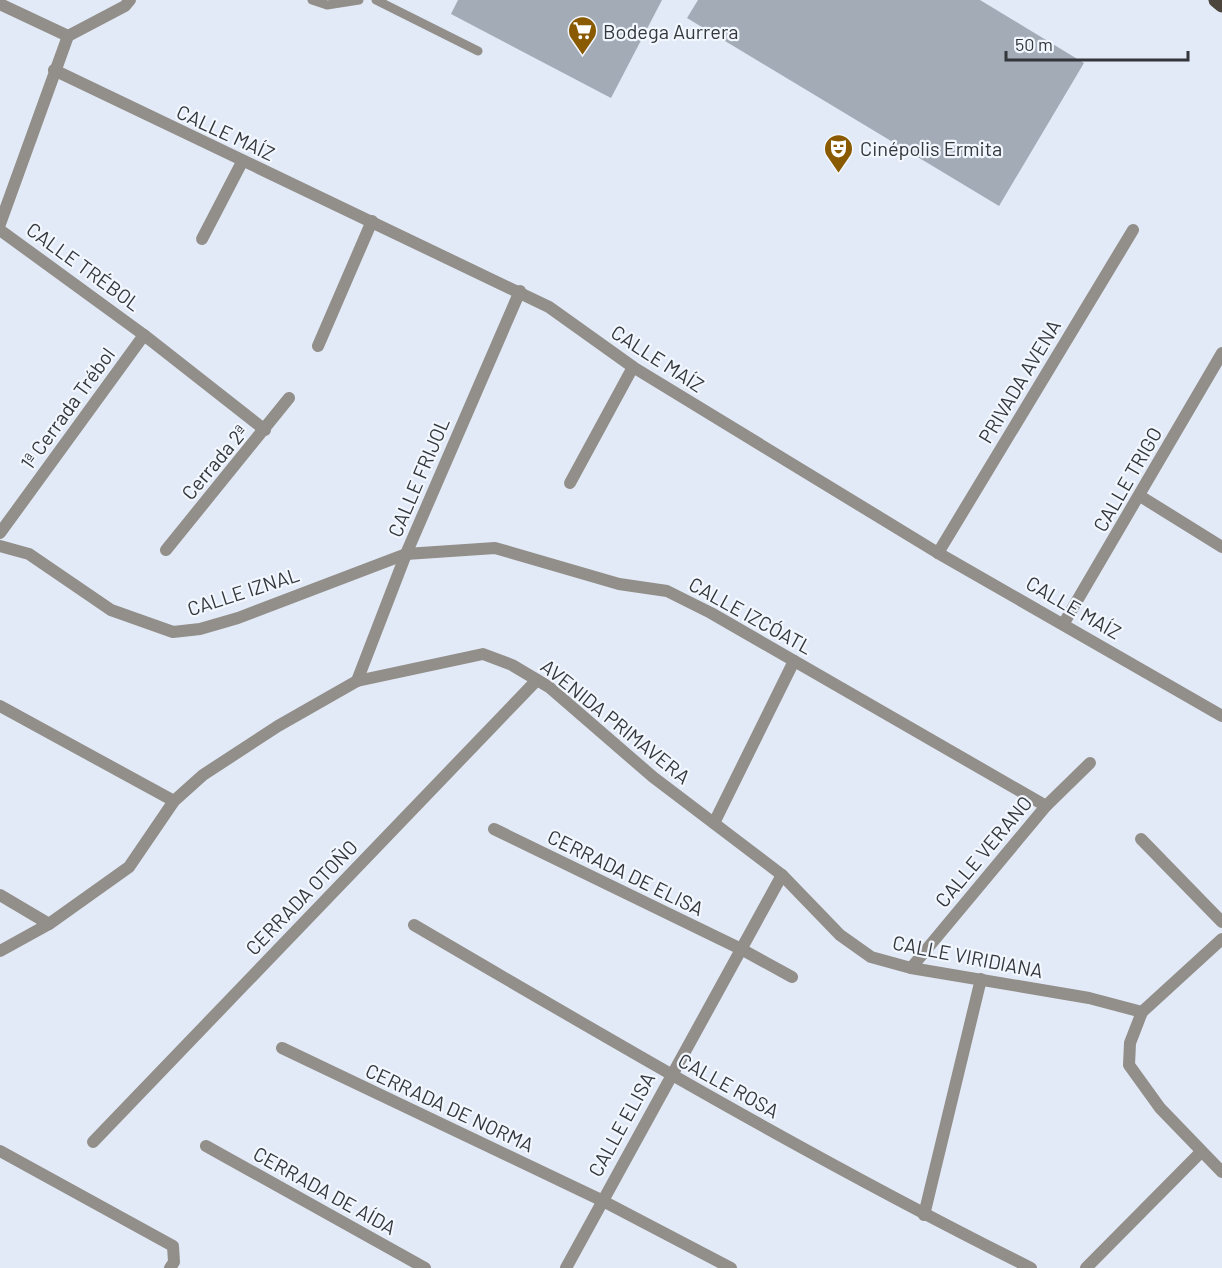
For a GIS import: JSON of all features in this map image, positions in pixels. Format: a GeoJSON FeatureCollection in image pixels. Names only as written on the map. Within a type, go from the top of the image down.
{"type":"FeatureCollection","features":[{"type":"Feature","properties":{"kind":"main road"},"geometry":{"type":"LineString","coordinates":[[1216,0],[1222,5]]}},
{"type":"Feature","properties":{"kind":"street"},"geometry":{"type":"LineString","coordinates":[[0,224],[68,36],[124,6],[130,0]]}},
{"type":"Feature","properties":{"kind":"street"},"geometry":{"type":"LineString","coordinates":[[0,4],[68,36]]}},
{"type":"Feature","properties":{"kind":"street","name":"CALLE MAÍZ"},"geometry":{"type":"LineString","coordinates":[[54,70],[242,162],[520,291],[549,307],[633,367],[938,553],[1064,623],[1222,716]]}},
{"type":"Feature","properties":{"kind":"street"},"geometry":{"type":"LineString","coordinates":[[202,239],[242,162]]}},
{"type":"Feature","properties":{"kind":"street"},"geometry":{"type":"LineString","coordinates":[[318,346],[372,221]]}},
{"type":"Feature","properties":{"kind":"street","name":"CALLE TRÉBOL"},"geometry":{"type":"LineString","coordinates":[[0,230],[144,335],[265,430]]}},
{"type":"Feature","properties":{"kind":"street","name":"PRIVADA AVENA"},"geometry":{"type":"LineString","coordinates":[[938,553],[1133,230]]}},
{"type":"Feature","properties":{"kind":"street","name":"CALLE FRIJOL"},"geometry":{"type":"LineString","coordinates":[[357,681],[406,554],[520,291]]}},
{"type":"Feature","properties":{"kind":"street","name":"1ª Cerrada Trébol"},"geometry":{"type":"LineString","coordinates":[[0,533],[144,335]]}},
{"type":"Feature","properties":{"kind":"street","name":"CALLE TRIGO"},"geometry":{"type":"LineString","coordinates":[[1064,623],[1222,353]]}},
{"type":"Feature","properties":{"kind":"street"},"geometry":{"type":"LineString","coordinates":[[570,483],[633,367]]}},
{"type":"Feature","properties":{"kind":"street","name":"Cerrada 2ª"},"geometry":{"type":"LineString","coordinates":[[166,550],[290,398]]}},
{"type":"Feature","properties":{"kind":"street"},"geometry":{"type":"LineString","coordinates":[[1140,496],[1222,547]]}},
{"type":"Feature","properties":{"kind":"street","name":"CALLE IZNAL"},"geometry":{"type":"LineString","coordinates":[[0,546],[29,554],[111,610],[173,632],[200,629],[238,618],[406,554]]}},
{"type":"Feature","properties":{"kind":"street","name":"CALLE IZCÓATL"},"geometry":{"type":"LineString","coordinates":[[406,554],[495,548],[619,584],[667,591],[1046,806]]}},
{"type":"Feature","properties":{"kind":"street","name":"AVENIDA PRIMAVERA"},"geometry":{"type":"LineString","coordinates":[[0,951],[49,924],[129,867],[174,801],[203,776],[278,726],[357,681],[483,654],[512,665],[537,680],[782,875]]}},
{"type":"Feature","properties":{"kind":"street"},"geometry":{"type":"LineString","coordinates":[[714,823],[794,661]]}},
{"type":"Feature","properties":{"kind":"street","name":"CERRADA OTOÑO"},"geometry":{"type":"LineString","coordinates":[[93,1142],[537,680]]}},
{"type":"Feature","properties":{"kind":"street"},"geometry":{"type":"LineString","coordinates":[[0,706],[174,801]]}},
{"type":"Feature","properties":{"kind":"street","name":"CALLE VERANO"},"geometry":{"type":"LineString","coordinates":[[911,968],[1046,806],[1090,763]]}},
{"type":"Feature","properties":{"kind":"street","name":"CERRADA DE ELISA"},"geometry":{"type":"LineString","coordinates":[[494,830],[741,949],[792,976]]}},
{"type":"Feature","properties":{"kind":"street"},"geometry":{"type":"LineString","coordinates":[[1141,839],[1222,922]]}},
{"type":"Feature","properties":{"kind":"street","name":"CALLE VIRIDIANA"},"geometry":{"type":"LineString","coordinates":[[782,875],[840,935],[871,957],[911,968],[1089,998],[1142,1012]]}},
{"type":"Feature","properties":{"kind":"street","name":"CALLE ELISA"},"geometry":{"type":"LineString","coordinates":[[566,1268],[601,1200],[782,875]]}},
{"type":"Feature","properties":{"kind":"street"},"geometry":{"type":"LineString","coordinates":[[0,895],[49,924]]}},
{"type":"Feature","properties":{"kind":"street","name":"CALLE ROSA"},"geometry":{"type":"LineString","coordinates":[[414,925],[671,1075],[924,1215],[1031,1268]]}},
{"type":"Feature","properties":{"kind":"street"},"geometry":{"type":"LineString","coordinates":[[1222,939],[1142,1012],[1130,1043],[1129,1065],[1160,1108],[1222,1172]]}},
{"type":"Feature","properties":{"kind":"street"},"geometry":{"type":"LineString","coordinates":[[924,1215],[981,979]]}},
{"type":"Feature","properties":{"kind":"street","name":"CERRADA DE NORMA"},"geometry":{"type":"LineString","coordinates":[[282,1048],[601,1200],[731,1268]]}},
{"type":"Feature","properties":{"kind":"street","name":"CERRADA DE AÍDA"},"geometry":{"type":"LineString","coordinates":[[206,1146],[424,1268]]}},
{"type":"Feature","properties":{"kind":"street"},"geometry":{"type":"LineString","coordinates":[[0,1151],[173,1246],[174,1262],[170,1268]]}},
{"type":"Feature","properties":{"kind":"street"},"geometry":{"type":"LineString","coordinates":[[1086,1268],[1201,1152]]}},
{"type":"Feature","properties":{"kind":"lane"},"geometry":{"type":"LineString","coordinates":[[312,0],[327,5],[359,0]]}},
{"type":"Feature","properties":{"kind":"lane"},"geometry":{"type":"LineString","coordinates":[[376,0],[478,51]]}},
{"type":"Feature","properties":{"kind":"building","name":"Bodega Aurrera"},"geometry":{"type":"Polygon","coordinates":[[[458,0],[662,0],[611,98],[451,14],[458,0]]]}},
{"type":"Feature","properties":{"kind":"building"},"geometry":{"type":"Polygon","coordinates":[[[698,0],[980,0],[1084,63],[999,206],[687,18],[698,0]]]}},
{"type":"Feature","properties":{"kind":"place","name":"Bodega Aurrera"},"geometry":{"type":"Point","coordinates":[582,56]}},
{"type":"Feature","properties":{"kind":"place","name":"Cinépolis Ermita"},"geometry":{"type":"Point","coordinates":[839,174]}}]}
